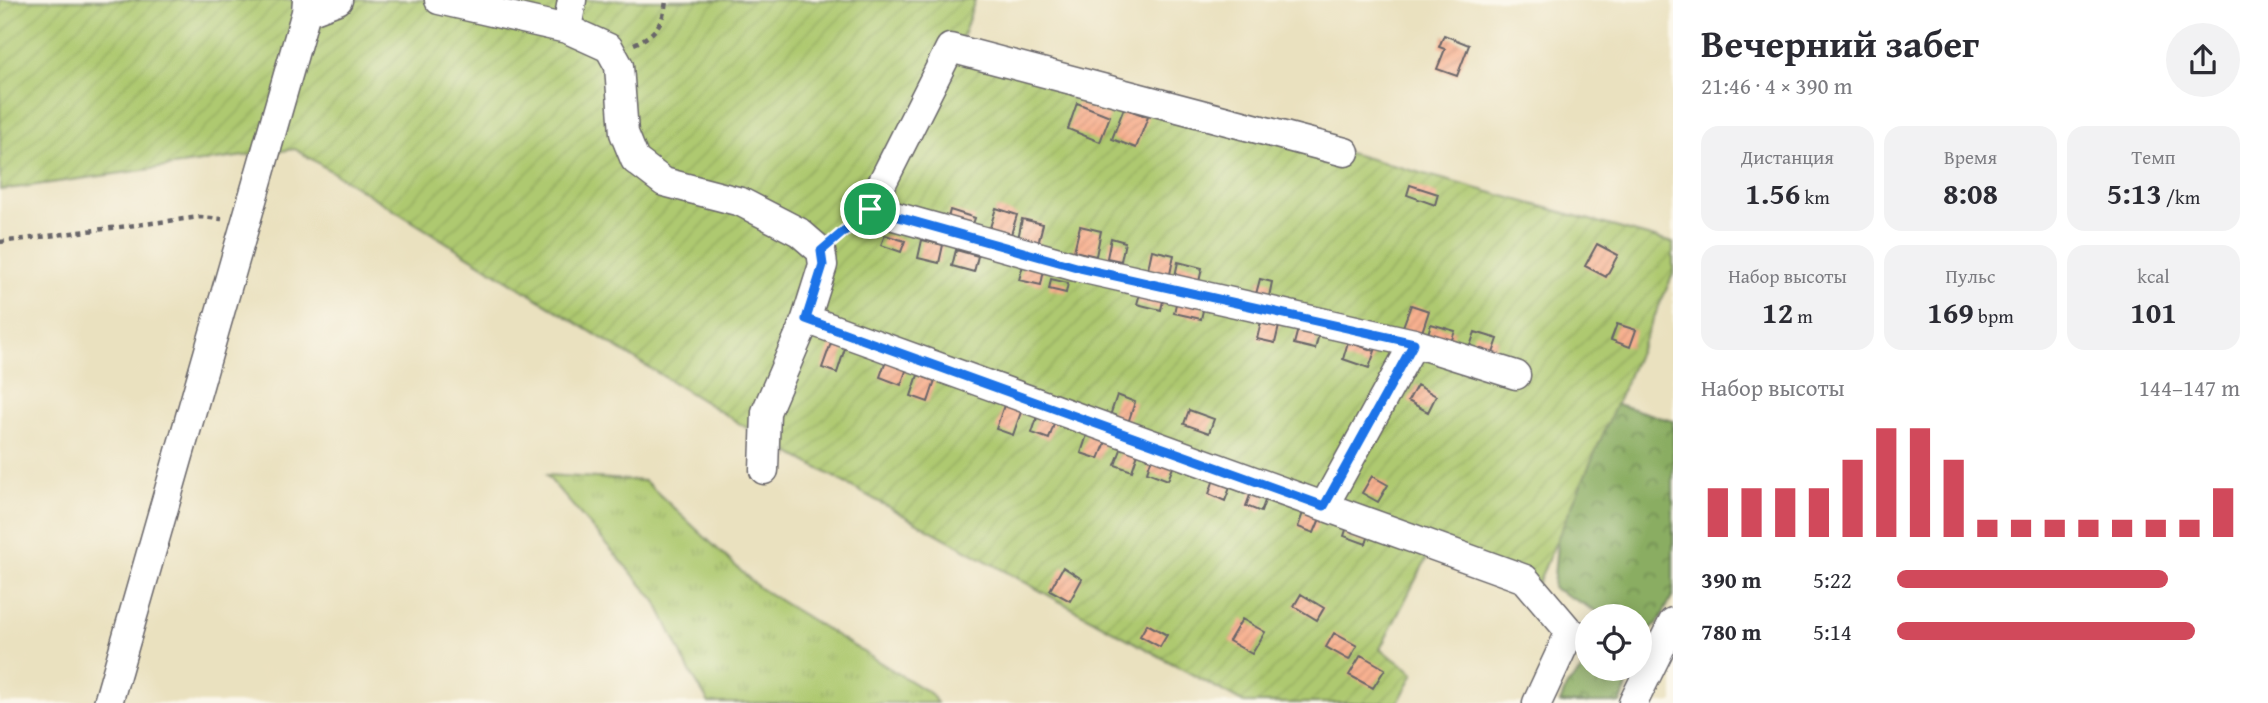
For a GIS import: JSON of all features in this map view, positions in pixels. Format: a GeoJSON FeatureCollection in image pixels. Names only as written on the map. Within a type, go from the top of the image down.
{"type":"FeatureCollection","features":[{"type":"Feature","properties":{"kind":"street"},"geometry":{"type":"LineString","coordinates":[[108,703],[247,221],[301,4],[338,0]]}},
{"type":"Feature","properties":{"kind":"street"},"geometry":{"type":"LineString","coordinates":[[439,0],[567,29],[609,48],[619,66],[624,133],[635,160],[664,182],[741,202],[799,232],[821,251],[823,265],[806,319],[766,412],[764,470]]}},
{"type":"Feature","properties":{"kind":"street"},"geometry":{"type":"LineString","coordinates":[[567,29],[572,0]]}},
{"type":"Feature","properties":{"kind":"street"},"geometry":{"type":"LineString","coordinates":[[1345,152],[950,48],[870,209],[1080,268],[1414,343],[1516,375]]}},
{"type":"Feature","properties":{"kind":"street"},"geometry":{"type":"LineString","coordinates":[[806,319],[1525,579],[1575,632]]}},
{"type":"Feature","properties":{"kind":"street"},"geometry":{"type":"LineString","coordinates":[[1324,506],[1414,343]]}},
{"type":"Feature","properties":{"kind":"street"},"geometry":{"type":"LineString","coordinates":[[1652,652],[1673,622]]}},
{"type":"Feature","properties":{"kind":"street"},"geometry":{"type":"LineString","coordinates":[[1537,703],[1575,642]]}},
{"type":"Feature","properties":{"kind":"street"},"geometry":{"type":"LineString","coordinates":[[1633,703],[1639,681]]}},
{"type":"Feature","properties":{"kind":"path"},"geometry":{"type":"LineString","coordinates":[[609,48],[635,44],[650,36],[657,28],[666,0]]}},
{"type":"Feature","properties":{"kind":"path"},"geometry":{"type":"LineString","coordinates":[[0,242],[200,217],[247,221]]}},
{"type":"Feature","properties":{"kind":"green space"},"geometry":{"type":"Polygon","coordinates":[[[0,0],[975,0],[960,45],[1673,243],[1673,274],[1534,592],[1432,548],[1380,649],[1414,673],[1398,703],[1244,703],[763,438],[295,149],[0,190],[0,0]]]}},
{"type":"Feature","properties":{"kind":"green space"},"geometry":{"type":"Polygon","coordinates":[[[1600,399],[1673,421],[1673,595],[1657,625],[1652,628],[1652,604],[1583,604],[1553,588],[1562,487],[1600,399]]]}},
{"type":"Feature","properties":{"kind":"green space"},"geometry":{"type":"Polygon","coordinates":[[[546,475],[645,481],[758,587],[931,694],[937,703],[709,703],[689,670],[656,601],[546,475]]]}},
{"type":"Feature","properties":{"kind":"green space"},"geometry":{"type":"Polygon","coordinates":[[[1575,677],[1575,681],[1623,681],[1627,687],[1620,703],[1560,703],[1567,685],[1575,677]]]}},
{"type":"Feature","properties":{"kind":"building"},"geometry":{"type":"Polygon","coordinates":[[[1444,35],[1469,45],[1457,76],[1437,69],[1445,49],[1439,47],[1444,35]]]}},
{"type":"Feature","properties":{"kind":"building"},"geometry":{"type":"Polygon","coordinates":[[[1077,103],[1110,116],[1100,142],[1068,129],[1077,103]]]}},
{"type":"Feature","properties":{"kind":"building"},"geometry":{"type":"Polygon","coordinates":[[[1124,108],[1148,117],[1136,148],[1112,139],[1124,108]]]}},
{"type":"Feature","properties":{"kind":"building"},"geometry":{"type":"Polygon","coordinates":[[[1410,185],[1438,194],[1435,205],[1407,195],[1410,185]]]}},
{"type":"Feature","properties":{"kind":"building"},"geometry":{"type":"Polygon","coordinates":[[[996,208],[1017,215],[1009,241],[988,234],[996,208]]]}},
{"type":"Feature","properties":{"kind":"building"},"geometry":{"type":"Polygon","coordinates":[[[950,210],[975,218],[971,230],[947,222],[950,210]]]}},
{"type":"Feature","properties":{"kind":"building"},"geometry":{"type":"Polygon","coordinates":[[[1022,219],[1043,224],[1037,248],[1017,244],[1022,219]]]}},
{"type":"Feature","properties":{"kind":"building"},"geometry":{"type":"Polygon","coordinates":[[[1080,226],[1101,231],[1096,256],[1074,251],[1080,226]]]}},
{"type":"Feature","properties":{"kind":"building"},"geometry":{"type":"Polygon","coordinates":[[[885,235],[905,241],[901,252],[881,245],[885,235]]]}},
{"type":"Feature","properties":{"kind":"building"},"geometry":{"type":"Polygon","coordinates":[[[1111,238],[1125,242],[1121,261],[1107,258],[1111,238]]]}},
{"type":"Feature","properties":{"kind":"building"},"geometry":{"type":"Polygon","coordinates":[[[922,240],[943,245],[939,263],[918,258],[922,240]]]}},
{"type":"Feature","properties":{"kind":"building"},"geometry":{"type":"Polygon","coordinates":[[[1597,244],[1618,255],[1606,277],[1585,266],[1597,244]]]}},
{"type":"Feature","properties":{"kind":"building"},"geometry":{"type":"Polygon","coordinates":[[[956,250],[978,256],[974,272],[952,266],[956,250]]]}},
{"type":"Feature","properties":{"kind":"building"},"geometry":{"type":"Polygon","coordinates":[[[1152,250],[1174,255],[1170,274],[1148,269],[1152,250]]]}},
{"type":"Feature","properties":{"kind":"building"},"geometry":{"type":"Polygon","coordinates":[[[1178,262],[1202,268],[1199,282],[1175,276],[1178,262]]]}},
{"type":"Feature","properties":{"kind":"building"},"geometry":{"type":"Polygon","coordinates":[[[1023,265],[1044,270],[1041,285],[1019,280],[1023,265]]]}},
{"type":"Feature","properties":{"kind":"building"},"geometry":{"type":"Polygon","coordinates":[[[1051,279],[1068,283],[1066,293],[1049,289],[1051,279]]]}},
{"type":"Feature","properties":{"kind":"building"},"geometry":{"type":"Polygon","coordinates":[[[1260,279],[1272,282],[1269,297],[1256,294],[1260,279]]]}},
{"type":"Feature","properties":{"kind":"building"},"geometry":{"type":"Polygon","coordinates":[[[1141,290],[1164,296],[1161,310],[1137,304],[1141,290]]]}},
{"type":"Feature","properties":{"kind":"building"},"geometry":{"type":"Polygon","coordinates":[[[1177,299],[1204,306],[1201,319],[1174,313],[1177,299]]]}},
{"type":"Feature","properties":{"kind":"building"},"geometry":{"type":"Polygon","coordinates":[[[1411,305],[1429,311],[1420,338],[1401,332],[1411,305]]]}},
{"type":"Feature","properties":{"kind":"building"},"geometry":{"type":"Polygon","coordinates":[[[1262,317],[1280,322],[1275,343],[1257,339],[1262,317]]]}},
{"type":"Feature","properties":{"kind":"building"},"geometry":{"type":"Polygon","coordinates":[[[1431,324],[1455,331],[1450,345],[1427,337],[1431,324]]]}},
{"type":"Feature","properties":{"kind":"building"},"geometry":{"type":"Polygon","coordinates":[[[1617,324],[1636,330],[1630,347],[1611,340],[1617,324]]]}},
{"type":"Feature","properties":{"kind":"building"},"geometry":{"type":"Polygon","coordinates":[[[1298,329],[1319,334],[1315,349],[1294,344],[1298,329]]]}},
{"type":"Feature","properties":{"kind":"building"},"geometry":{"type":"Polygon","coordinates":[[[1475,332],[1498,339],[1492,356],[1469,349],[1475,332]]]}},
{"type":"Feature","properties":{"kind":"building"},"geometry":{"type":"Polygon","coordinates":[[[1348,342],[1375,351],[1369,368],[1343,359],[1348,342]]]}},
{"type":"Feature","properties":{"kind":"building"},"geometry":{"type":"Polygon","coordinates":[[[831,343],[845,348],[837,373],[822,368],[831,343]]]}},
{"type":"Feature","properties":{"kind":"building"},"geometry":{"type":"Polygon","coordinates":[[[886,360],[907,368],[901,385],[880,377],[886,360]]]}},
{"type":"Feature","properties":{"kind":"building"},"geometry":{"type":"Polygon","coordinates":[[[918,375],[935,381],[928,402],[911,396],[918,375]]]}},
{"type":"Feature","properties":{"kind":"building"},"geometry":{"type":"Polygon","coordinates":[[[1417,385],[1436,396],[1428,412],[1408,401],[1417,385]]]}},
{"type":"Feature","properties":{"kind":"building"},"geometry":{"type":"Polygon","coordinates":[[[1117,395],[1135,402],[1127,426],[1109,419],[1117,395]]]}},
{"type":"Feature","properties":{"kind":"building"},"geometry":{"type":"Polygon","coordinates":[[[1004,405],[1021,412],[1013,435],[996,429],[1004,405]]]}},
{"type":"Feature","properties":{"kind":"building"},"geometry":{"type":"Polygon","coordinates":[[[1189,410],[1214,419],[1209,433],[1184,424],[1189,410]]]}},
{"type":"Feature","properties":{"kind":"building"},"geometry":{"type":"Polygon","coordinates":[[[1038,415],[1055,421],[1049,439],[1032,433],[1038,415]]]}},
{"type":"Feature","properties":{"kind":"building"},"geometry":{"type":"Polygon","coordinates":[[[1088,432],[1107,439],[1099,459],[1081,453],[1088,432]]]}},
{"type":"Feature","properties":{"kind":"building"},"geometry":{"type":"Polygon","coordinates":[[[1122,447],[1138,453],[1132,471],[1115,465],[1122,447]]]}},
{"type":"Feature","properties":{"kind":"building"},"geometry":{"type":"Polygon","coordinates":[[[1153,454],[1175,462],[1168,480],[1147,472],[1153,454]]]}},
{"type":"Feature","properties":{"kind":"building"},"geometry":{"type":"Polygon","coordinates":[[[1215,476],[1232,482],[1225,501],[1209,494],[1215,476]]]}},
{"type":"Feature","properties":{"kind":"building"},"geometry":{"type":"Polygon","coordinates":[[[1372,476],[1388,485],[1378,502],[1362,493],[1372,476]]]}},
{"type":"Feature","properties":{"kind":"building"},"geometry":{"type":"Polygon","coordinates":[[[1252,490],[1267,495],[1261,512],[1246,506],[1252,490]]]}},
{"type":"Feature","properties":{"kind":"building"},"geometry":{"type":"Polygon","coordinates":[[[1304,510],[1321,516],[1314,533],[1298,527],[1304,510]]]}},
{"type":"Feature","properties":{"kind":"building"},"geometry":{"type":"Polygon","coordinates":[[[1348,524],[1370,532],[1366,544],[1344,536],[1348,524]]]}},
{"type":"Feature","properties":{"kind":"building"},"geometry":{"type":"Polygon","coordinates":[[[1063,567],[1082,579],[1070,601],[1050,590],[1063,567]]]}},
{"type":"Feature","properties":{"kind":"building"},"geometry":{"type":"Polygon","coordinates":[[[1301,594],[1324,608],[1317,620],[1294,606],[1301,594]]]}},
{"type":"Feature","properties":{"kind":"building"},"geometry":{"type":"Polygon","coordinates":[[[1242,619],[1265,632],[1252,654],[1229,641],[1242,619]]]}},
{"type":"Feature","properties":{"kind":"building"},"geometry":{"type":"Polygon","coordinates":[[[1147,624],[1167,635],[1160,647],[1140,636],[1147,624]]]}},
{"type":"Feature","properties":{"kind":"building"},"geometry":{"type":"Polygon","coordinates":[[[1334,633],[1357,646],[1349,660],[1326,647],[1334,633]]]}},
{"type":"Feature","properties":{"kind":"building"},"geometry":{"type":"Polygon","coordinates":[[[1361,655],[1385,669],[1373,688],[1349,675],[1361,655]]]}},
{"type":"Feature","properties":{"kind":"route"},"geometry":{"type":"LineString","coordinates":[[870,209],[1080,268],[1414,343],[1324,506],[806,319],[823,265],[821,251],[870,209]]}}]}
